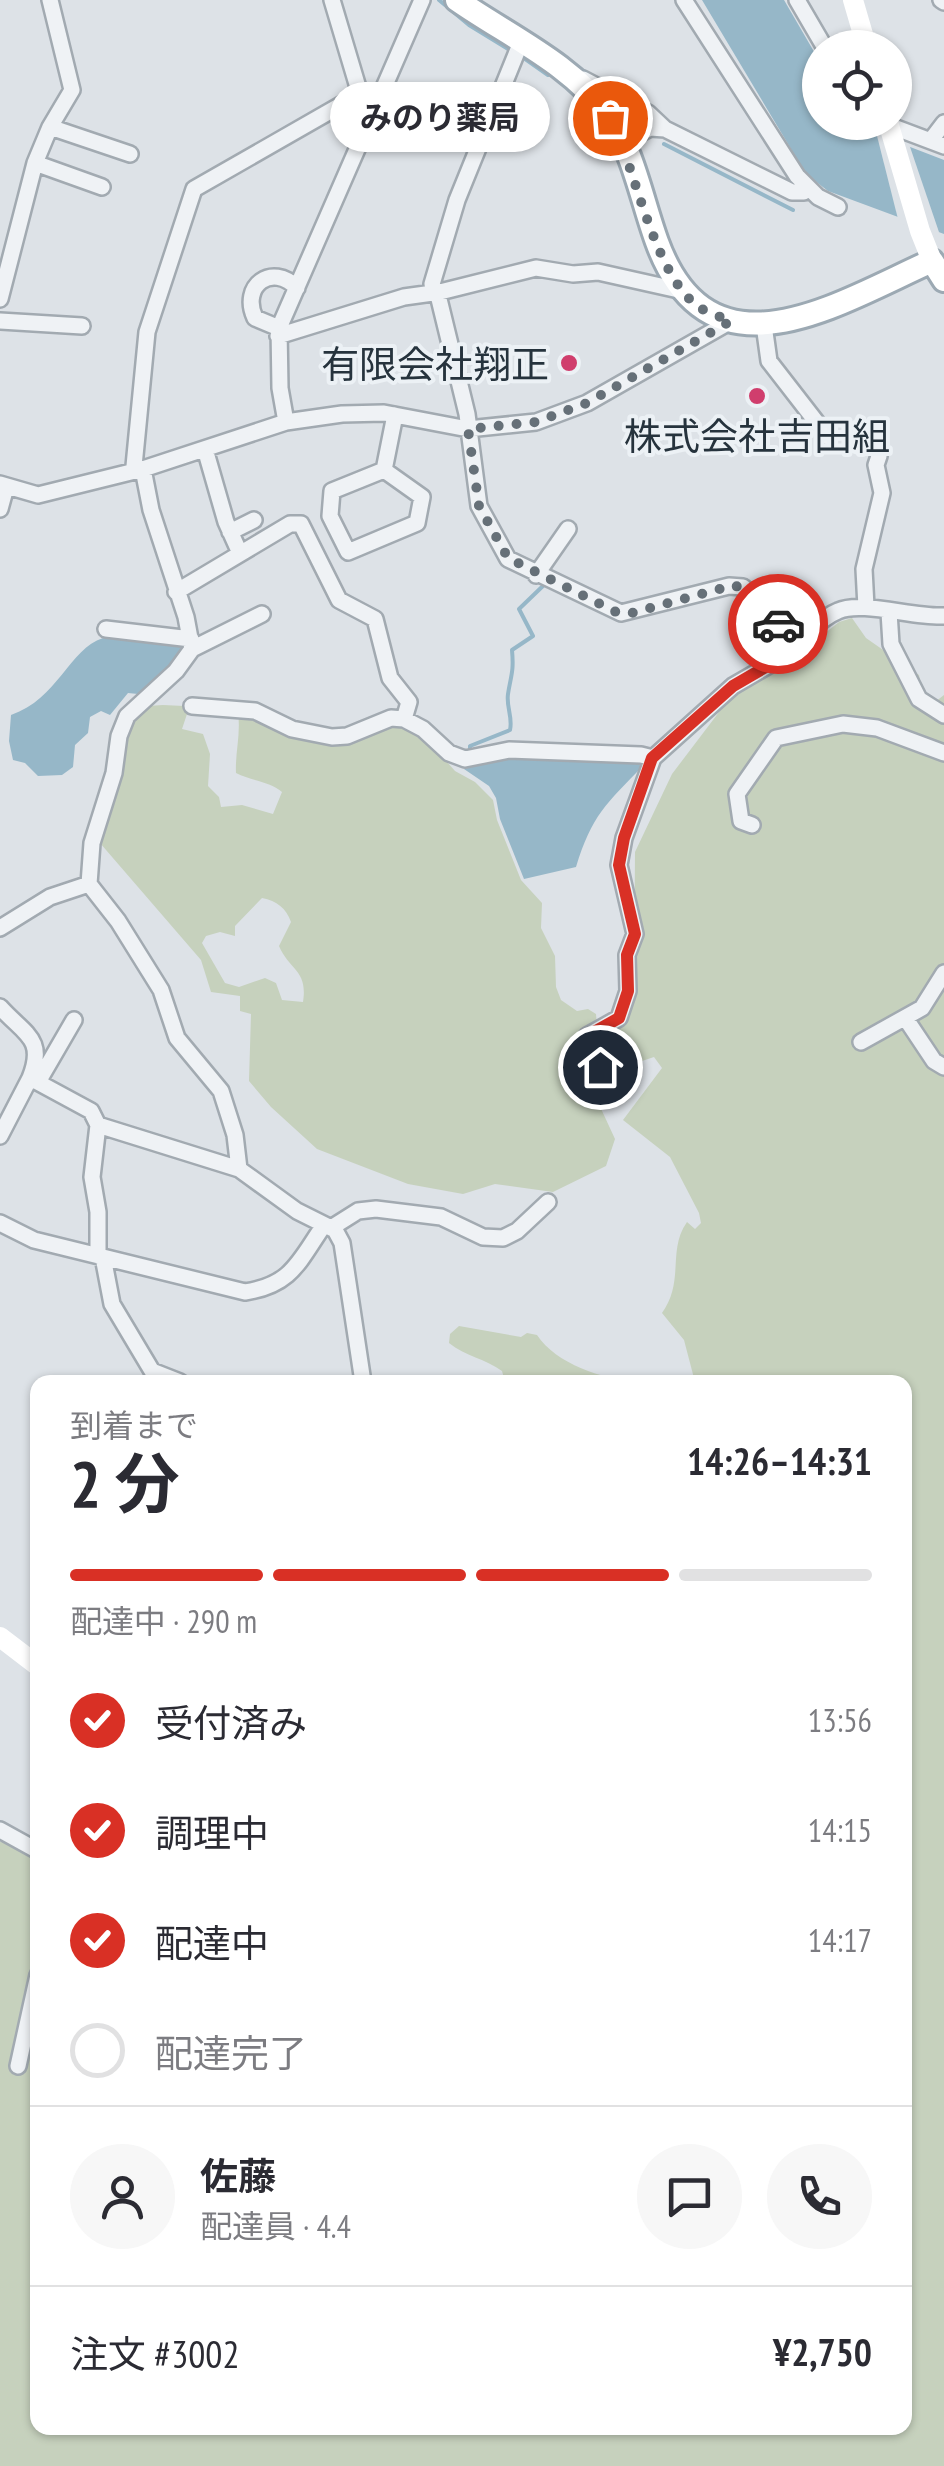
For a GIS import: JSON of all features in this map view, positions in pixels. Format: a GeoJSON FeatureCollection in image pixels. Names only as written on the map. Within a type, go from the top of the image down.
{"type":"FeatureCollection","features":[{"type":"Feature","properties":{"kind":"main road"},"geometry":{"type":"LineString","coordinates":[[457,0],[518,50],[557,67],[598,102],[622,142],[662,257],[682,291],[701,308],[731,321],[764,325],[814,315],[938,270],[920,232],[892,140]]}},
{"type":"Feature","properties":{"kind":"main road"},"geometry":{"type":"LineString","coordinates":[[853,0],[862,30]]}},
{"type":"Feature","properties":{"kind":"main road"},"geometry":{"type":"LineString","coordinates":[[0,1637],[30,1660]]}},
{"type":"Feature","properties":{"kind":"street"},"geometry":{"type":"LineString","coordinates":[[0,299],[36,163],[50,127],[72,90],[50,0]]}},
{"type":"Feature","properties":{"kind":"street"},"geometry":{"type":"LineString","coordinates":[[332,0],[368,104]]}},
{"type":"Feature","properties":{"kind":"street"},"geometry":{"type":"LineString","coordinates":[[286,422],[280,388],[279,332],[368,104],[422,0]]}},
{"type":"Feature","properties":{"kind":"street"},"geometry":{"type":"LineString","coordinates":[[684,0],[797,176],[838,208]]}},
{"type":"Feature","properties":{"kind":"street"},"geometry":{"type":"LineString","coordinates":[[798,0],[815,30]]}},
{"type":"Feature","properties":{"kind":"street"},"geometry":{"type":"LineString","coordinates":[[518,50],[446,232],[432,284],[467,414],[479,506],[508,558],[628,614],[728,586],[743,587],[798,640]]}},
{"type":"Feature","properties":{"kind":"street"},"geometry":{"type":"LineString","coordinates":[[557,67],[648,113],[665,128],[792,192],[809,188]]}},
{"type":"Feature","properties":{"kind":"street"},"geometry":{"type":"LineString","coordinates":[[143,469],[134,466],[147,332],[194,189],[368,104]]}},
{"type":"Feature","properties":{"kind":"street"},"geometry":{"type":"LineString","coordinates":[[912,134],[937,143],[944,123]]}},
{"type":"Feature","properties":{"kind":"street"},"geometry":{"type":"LineString","coordinates":[[50,127],[130,154]]}},
{"type":"Feature","properties":{"kind":"street"},"geometry":{"type":"LineString","coordinates":[[622,142],[650,128],[665,128]]}},
{"type":"Feature","properties":{"kind":"street"},"geometry":{"type":"LineString","coordinates":[[36,163],[102,187]]}},
{"type":"Feature","properties":{"kind":"street"},"geometry":{"type":"LineString","coordinates":[[297,288],[285,279],[262,279],[252,293],[250,306],[255,318],[279,332],[404,297],[536,268],[574,274],[598,272],[682,291]]}},
{"type":"Feature","properties":{"kind":"street"},"geometry":{"type":"LineString","coordinates":[[0,321],[82,326]]}},
{"type":"Feature","properties":{"kind":"street"},"geometry":{"type":"LineString","coordinates":[[0,509],[3,486],[38,495],[143,469],[286,422],[342,414],[395,415],[468,429],[536,422],[587,403],[731,321]]}},
{"type":"Feature","properties":{"kind":"street"},"geometry":{"type":"LineString","coordinates":[[764,325],[770,361],[828,436]]}},
{"type":"Feature","properties":{"kind":"street"},"geometry":{"type":"LineString","coordinates":[[384,470],[395,415]]}},
{"type":"Feature","properties":{"kind":"street"},"geometry":{"type":"LineString","coordinates":[[205,449],[230,532],[240,552]]}},
{"type":"Feature","properties":{"kind":"street"},"geometry":{"type":"LineString","coordinates":[[866,607],[864,569],[882,493],[876,465],[879,456]]}},
{"type":"Feature","properties":{"kind":"street"},"geometry":{"type":"LineString","coordinates":[[143,469],[191,644],[176,671],[126,716],[92,843],[89,884],[118,921],[161,990],[177,1038],[221,1091],[235,1135],[239,1169]]}},
{"type":"Feature","properties":{"kind":"street"},"geometry":{"type":"LineString","coordinates":[[384,470],[422,498],[416,523],[348,552],[330,516],[332,490],[384,470]]}},
{"type":"Feature","properties":{"kind":"street"},"geometry":{"type":"LineString","coordinates":[[230,532],[254,520]]}},
{"type":"Feature","properties":{"kind":"street"},"geometry":{"type":"LineString","coordinates":[[176,592],[290,524],[301,524],[339,600],[375,619],[390,678],[409,702],[404,719]]}},
{"type":"Feature","properties":{"kind":"street"},"geometry":{"type":"LineString","coordinates":[[538,572],[568,529]]}},
{"type":"Feature","properties":{"kind":"street"},"geometry":{"type":"LineString","coordinates":[[615,1093],[586,1041],[587,1036],[619,1018],[628,991],[627,955],[635,934],[619,865],[624,838],[652,758],[733,686],[788,654],[798,640],[843,608],[944,616]]}},
{"type":"Feature","properties":{"kind":"street"},"geometry":{"type":"LineString","coordinates":[[889,612],[890,644],[919,699],[944,715]]}},
{"type":"Feature","properties":{"kind":"street"},"geometry":{"type":"LineString","coordinates":[[106,629],[191,644],[262,614]]}},
{"type":"Feature","properties":{"kind":"street"},"geometry":{"type":"LineString","coordinates":[[192,706],[255,711],[292,729],[332,737],[347,736],[391,718],[404,719],[423,728],[448,753],[470,759],[509,750],[652,758]]}},
{"type":"Feature","properties":{"kind":"street"},"geometry":{"type":"LineString","coordinates":[[752,824],[741,821],[737,794],[776,738],[842,724],[877,728],[944,753]]}},
{"type":"Feature","properties":{"kind":"street"},"geometry":{"type":"LineString","coordinates":[[0,928],[50,897],[89,884]]}},
{"type":"Feature","properties":{"kind":"street"},"geometry":{"type":"LineString","coordinates":[[860,1042],[922,1008],[944,973]]}},
{"type":"Feature","properties":{"kind":"street"},"geometry":{"type":"LineString","coordinates":[[0,1007],[36,1042],[34,1080]]}},
{"type":"Feature","properties":{"kind":"street"},"geometry":{"type":"LineString","coordinates":[[0,1136],[74,1020]]}},
{"type":"Feature","properties":{"kind":"street"},"geometry":{"type":"LineString","coordinates":[[906,1020],[934,1062],[944,1067]]}},
{"type":"Feature","properties":{"kind":"street"},"geometry":{"type":"LineString","coordinates":[[34,1080],[91,1111],[98,1124],[92,1177],[100,1257],[112,1304],[152,1372],[160,1375]]}},
{"type":"Feature","properties":{"kind":"street"},"geometry":{"type":"LineString","coordinates":[[98,1124],[239,1169],[297,1211],[328,1226],[342,1242],[362,1375]]}},
{"type":"Feature","properties":{"kind":"street"},"geometry":{"type":"LineString","coordinates":[[0,1224],[34,1240],[245,1292],[270,1288],[291,1274],[328,1226],[358,1210],[441,1218],[483,1237],[503,1238],[517,1231],[548,1202]]}},
{"type":"Feature","properties":{"kind":"street"},"geometry":{"type":"LineString","coordinates":[[0,1830],[30,1847]]}},
{"type":"Feature","properties":{"kind":"street"},"geometry":{"type":"LineString","coordinates":[[18,2066],[30,2011]]}},
{"type":"Feature","properties":{"kind":"green space"},"geometry":{"type":"Polygon","coordinates":[[[852,618],[866,638],[919,675],[922,691],[935,702],[944,695],[944,2466],[0,2466],[0,1842],[30,1844],[30,2435],[912,2435],[912,1375],[693,1375],[684,1340],[662,1313],[673,1289],[681,1233],[687,1222],[695,1229],[701,1223],[699,1213],[670,1157],[623,1120],[662,1068],[654,1057],[636,1063],[615,1062],[606,1044],[607,1034],[621,1026],[634,996],[635,852],[672,774],[735,691],[795,657],[839,622],[852,618]]]}},
{"type":"Feature","properties":{"kind":"green space"},"geometry":{"type":"Polygon","coordinates":[[[148,706],[184,706],[188,711],[182,729],[203,734],[210,754],[208,786],[219,797],[221,807],[242,805],[273,814],[282,792],[236,773],[238,713],[299,738],[392,724],[408,727],[425,737],[455,771],[475,782],[493,800],[521,880],[542,903],[541,928],[555,956],[556,987],[561,1000],[577,1011],[588,1009],[596,1014],[597,1026],[583,1032],[601,1080],[597,1100],[615,1139],[606,1166],[553,1192],[495,1184],[463,1194],[408,1184],[317,1149],[271,1107],[249,1081],[251,1014],[240,1011],[240,996],[211,992],[201,960],[100,843],[122,765],[124,741],[134,721],[148,706]],[[262,898],[235,926],[235,936],[220,932],[206,936],[202,943],[225,983],[239,987],[265,978],[276,983],[282,1000],[303,1002],[301,977],[279,946],[291,922],[284,909],[262,898]]]}},
{"type":"Feature","properties":{"kind":"green space"},"geometry":{"type":"Polygon","coordinates":[[[459,1326],[521,1337],[527,1333],[537,1335],[568,1362],[603,1375],[503,1375],[489,1363],[449,1343],[450,1334],[459,1326]]]}},
{"type":"Feature","properties":{"kind":"water"},"geometry":{"type":"Polygon","coordinates":[[[702,0],[784,0],[802,31],[802,140],[892,140],[944,160],[944,234],[828,191],[806,174],[702,0]]]}},
{"type":"Feature","properties":{"kind":"water"},"geometry":{"type":"Polygon","coordinates":[[[103,638],[181,647],[169,668],[138,694],[128,693],[110,715],[101,711],[90,717],[88,733],[75,745],[73,767],[62,775],[38,776],[25,763],[13,760],[9,741],[11,715],[40,698],[81,652],[103,638]]]}},
{"type":"Feature","properties":{"kind":"water"},"geometry":{"type":"Polygon","coordinates":[[[502,759],[635,762],[643,766],[602,811],[576,867],[524,879],[500,819],[496,798],[489,786],[464,769],[502,759]]]}},
{"type":"Feature","properties":{"kind":"pier"},"geometry":{"type":"Polygon","coordinates":[[[878,140],[908,141],[941,238],[899,223],[878,140]]]}},
{"type":"Feature","properties":{"kind":"waterway"},"geometry":{"type":"LineString","coordinates":[[439,0],[469,25],[513,52]]}},
{"type":"Feature","properties":{"kind":"waterway"},"geometry":{"type":"LineString","coordinates":[[521,56],[548,75]]}},
{"type":"Feature","properties":{"kind":"waterway"},"geometry":{"type":"LineString","coordinates":[[664,144],[793,210]]}},
{"type":"Feature","properties":{"kind":"waterway"},"geometry":{"type":"LineString","coordinates":[[470,751],[470,746],[510,730],[512,650],[533,636],[519,609],[545,584]]}},
{"type":"Feature","properties":{"kind":"way so far"},"geometry":{"type":"LineString","coordinates":[[610,118],[662,257],[684,293],[701,308],[731,321],[587,403],[536,422],[468,429],[479,506],[508,558],[616,612],[628,614],[734,585],[752,594],[778,624]]}},
{"type":"Feature","properties":{"kind":"place","name":"みのり薬局"},"geometry":{"type":"Point","coordinates":[610,118]}},
{"type":"Feature","properties":{"kind":"place","name":"有限会社翔正"},"geometry":{"type":"Point","coordinates":[569,363]}},
{"type":"Feature","properties":{"kind":"place","name":"株式会社吉田組"},"geometry":{"type":"Point","coordinates":[757,396]}},
{"type":"Feature","properties":{"kind":"route"},"geometry":{"type":"LineString","coordinates":[[600,1067],[586,1041],[587,1036],[619,1018],[628,991],[627,955],[635,934],[619,865],[624,838],[652,758],[733,686],[788,654],[798,640],[778,624]]}}]}
